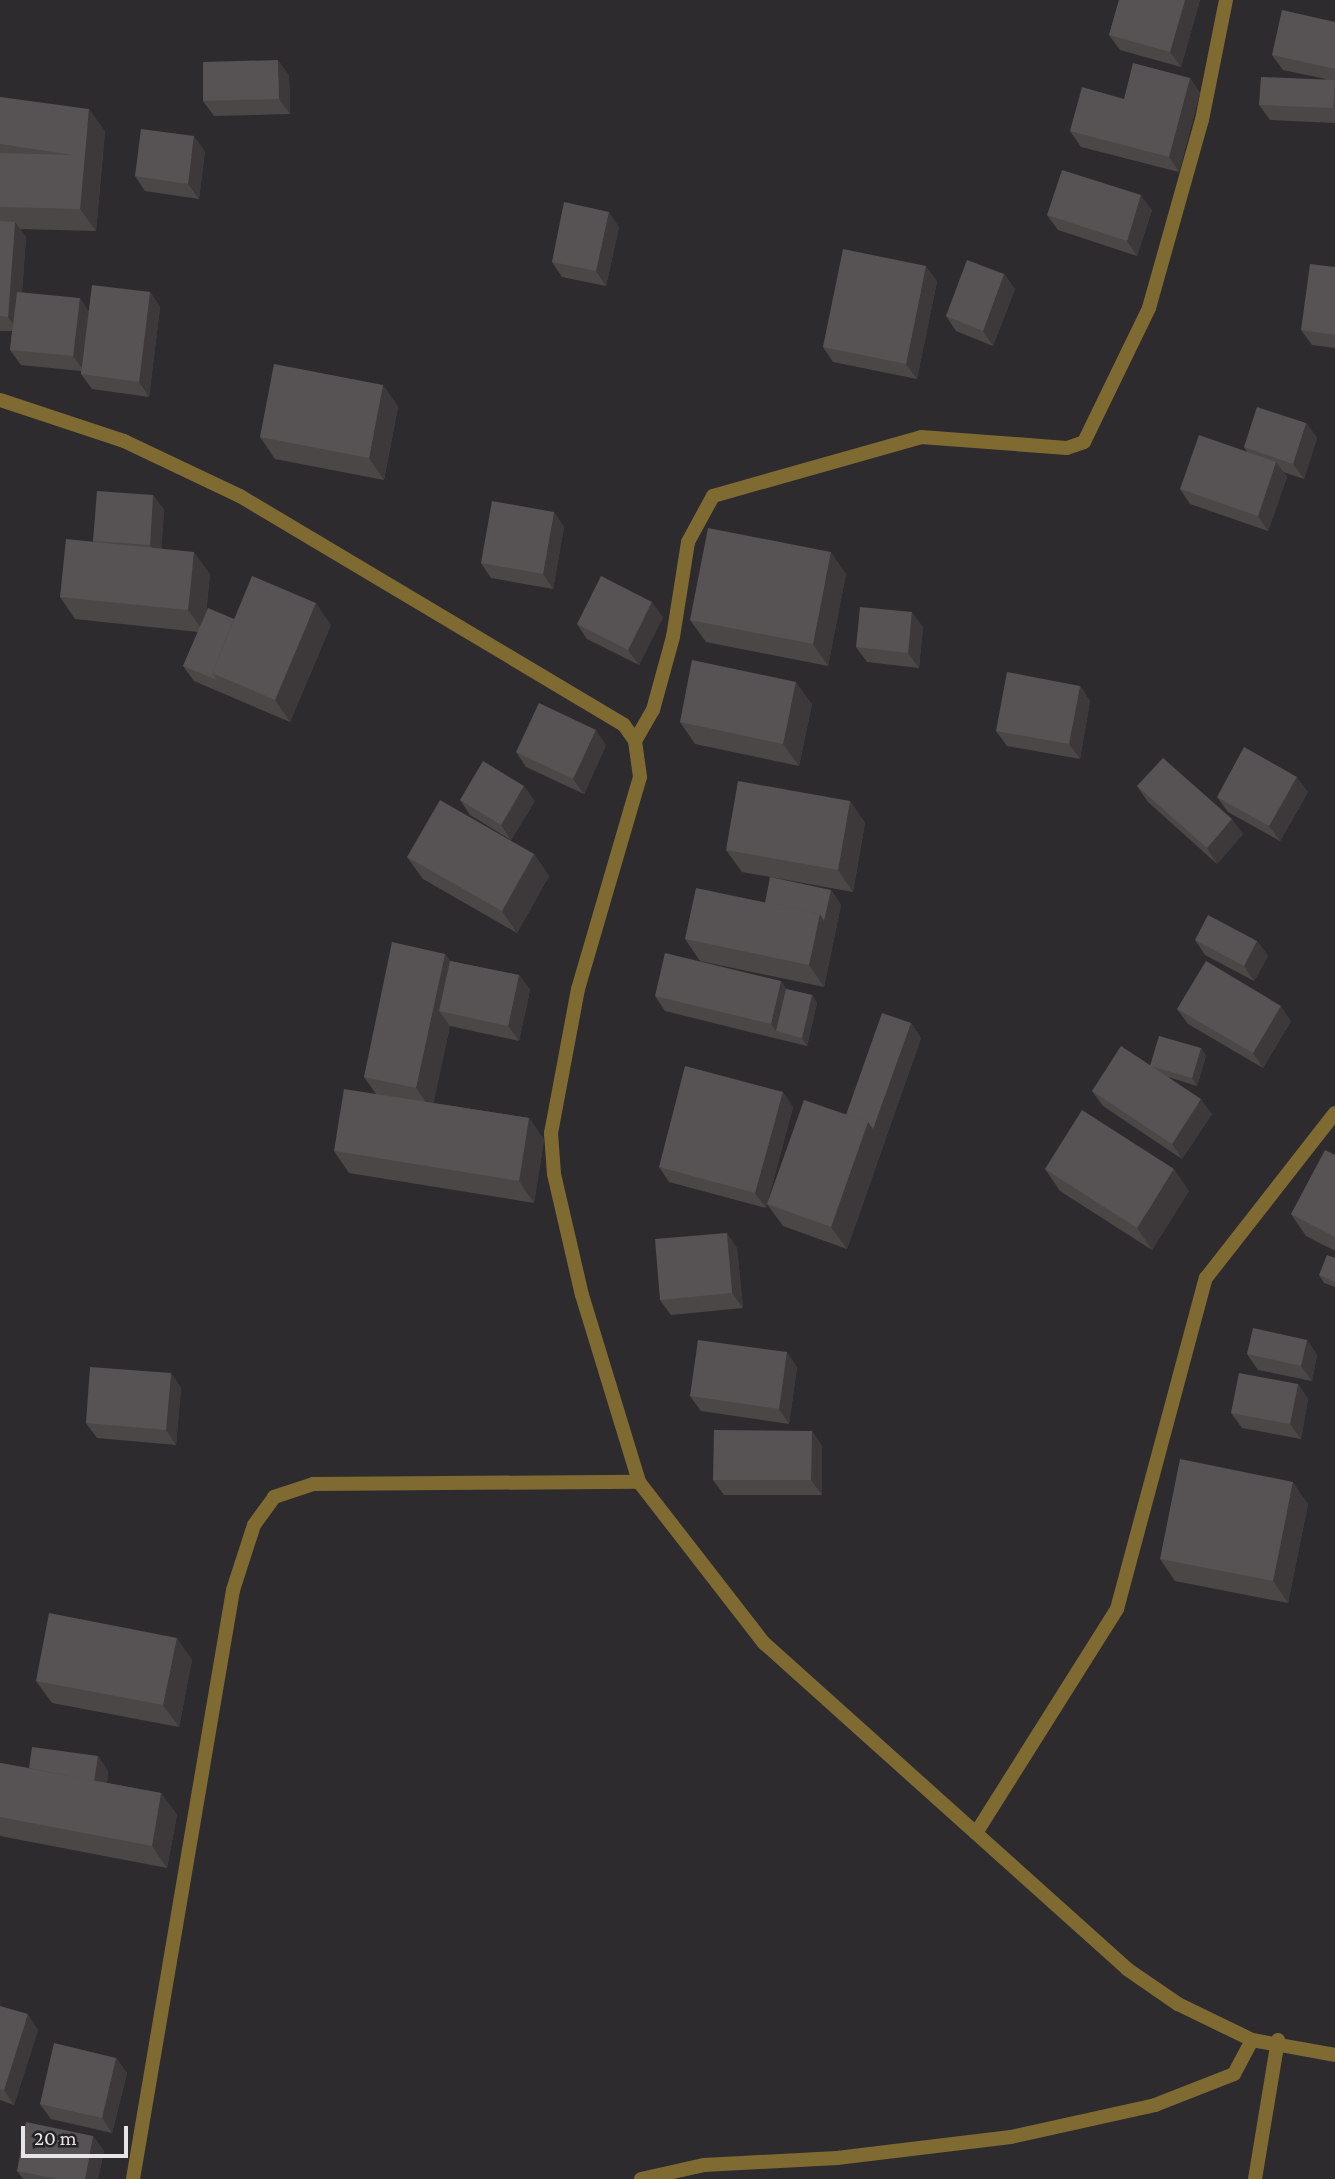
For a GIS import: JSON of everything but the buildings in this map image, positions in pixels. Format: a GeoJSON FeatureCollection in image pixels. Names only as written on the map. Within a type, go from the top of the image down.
{"type":"FeatureCollection","features":[{"type":"Feature","properties":{"kind":"street"},"geometry":{"type":"LineString","coordinates":[[635,741],[653,710],[673,637],[688,542],[713,496],[921,437],[1067,448],[1084,442],[1149,308],[1202,120],[1226,0]]}},
{"type":"Feature","properties":{"kind":"street"},"geometry":{"type":"LineString","coordinates":[[0,400],[124,441],[240,496],[571,689],[624,724],[635,741],[640,777],[578,989],[551,1133],[554,1174],[582,1295],[639,1482],[764,1643],[1127,1969],[1178,2004],[1252,2039],[1278,2040],[1335,2055]]}},
{"type":"Feature","properties":{"kind":"street"},"geometry":{"type":"LineString","coordinates":[[976,1833],[1117,1609],[1206,1278],[1335,1114]]}},
{"type":"Feature","properties":{"kind":"street"},"geometry":{"type":"LineString","coordinates":[[133,2179],[233,1590],[254,1525],[274,1497],[313,1483],[639,1482]]}},
{"type":"Feature","properties":{"kind":"street"},"geometry":{"type":"LineString","coordinates":[[641,2179],[704,2165],[837,2158],[1011,2137],[1142,2108],[1234,2074],[1252,2039]]}},
{"type":"Feature","properties":{"kind":"street"},"geometry":{"type":"LineString","coordinates":[[1255,2179],[1278,2040]]}}]}
